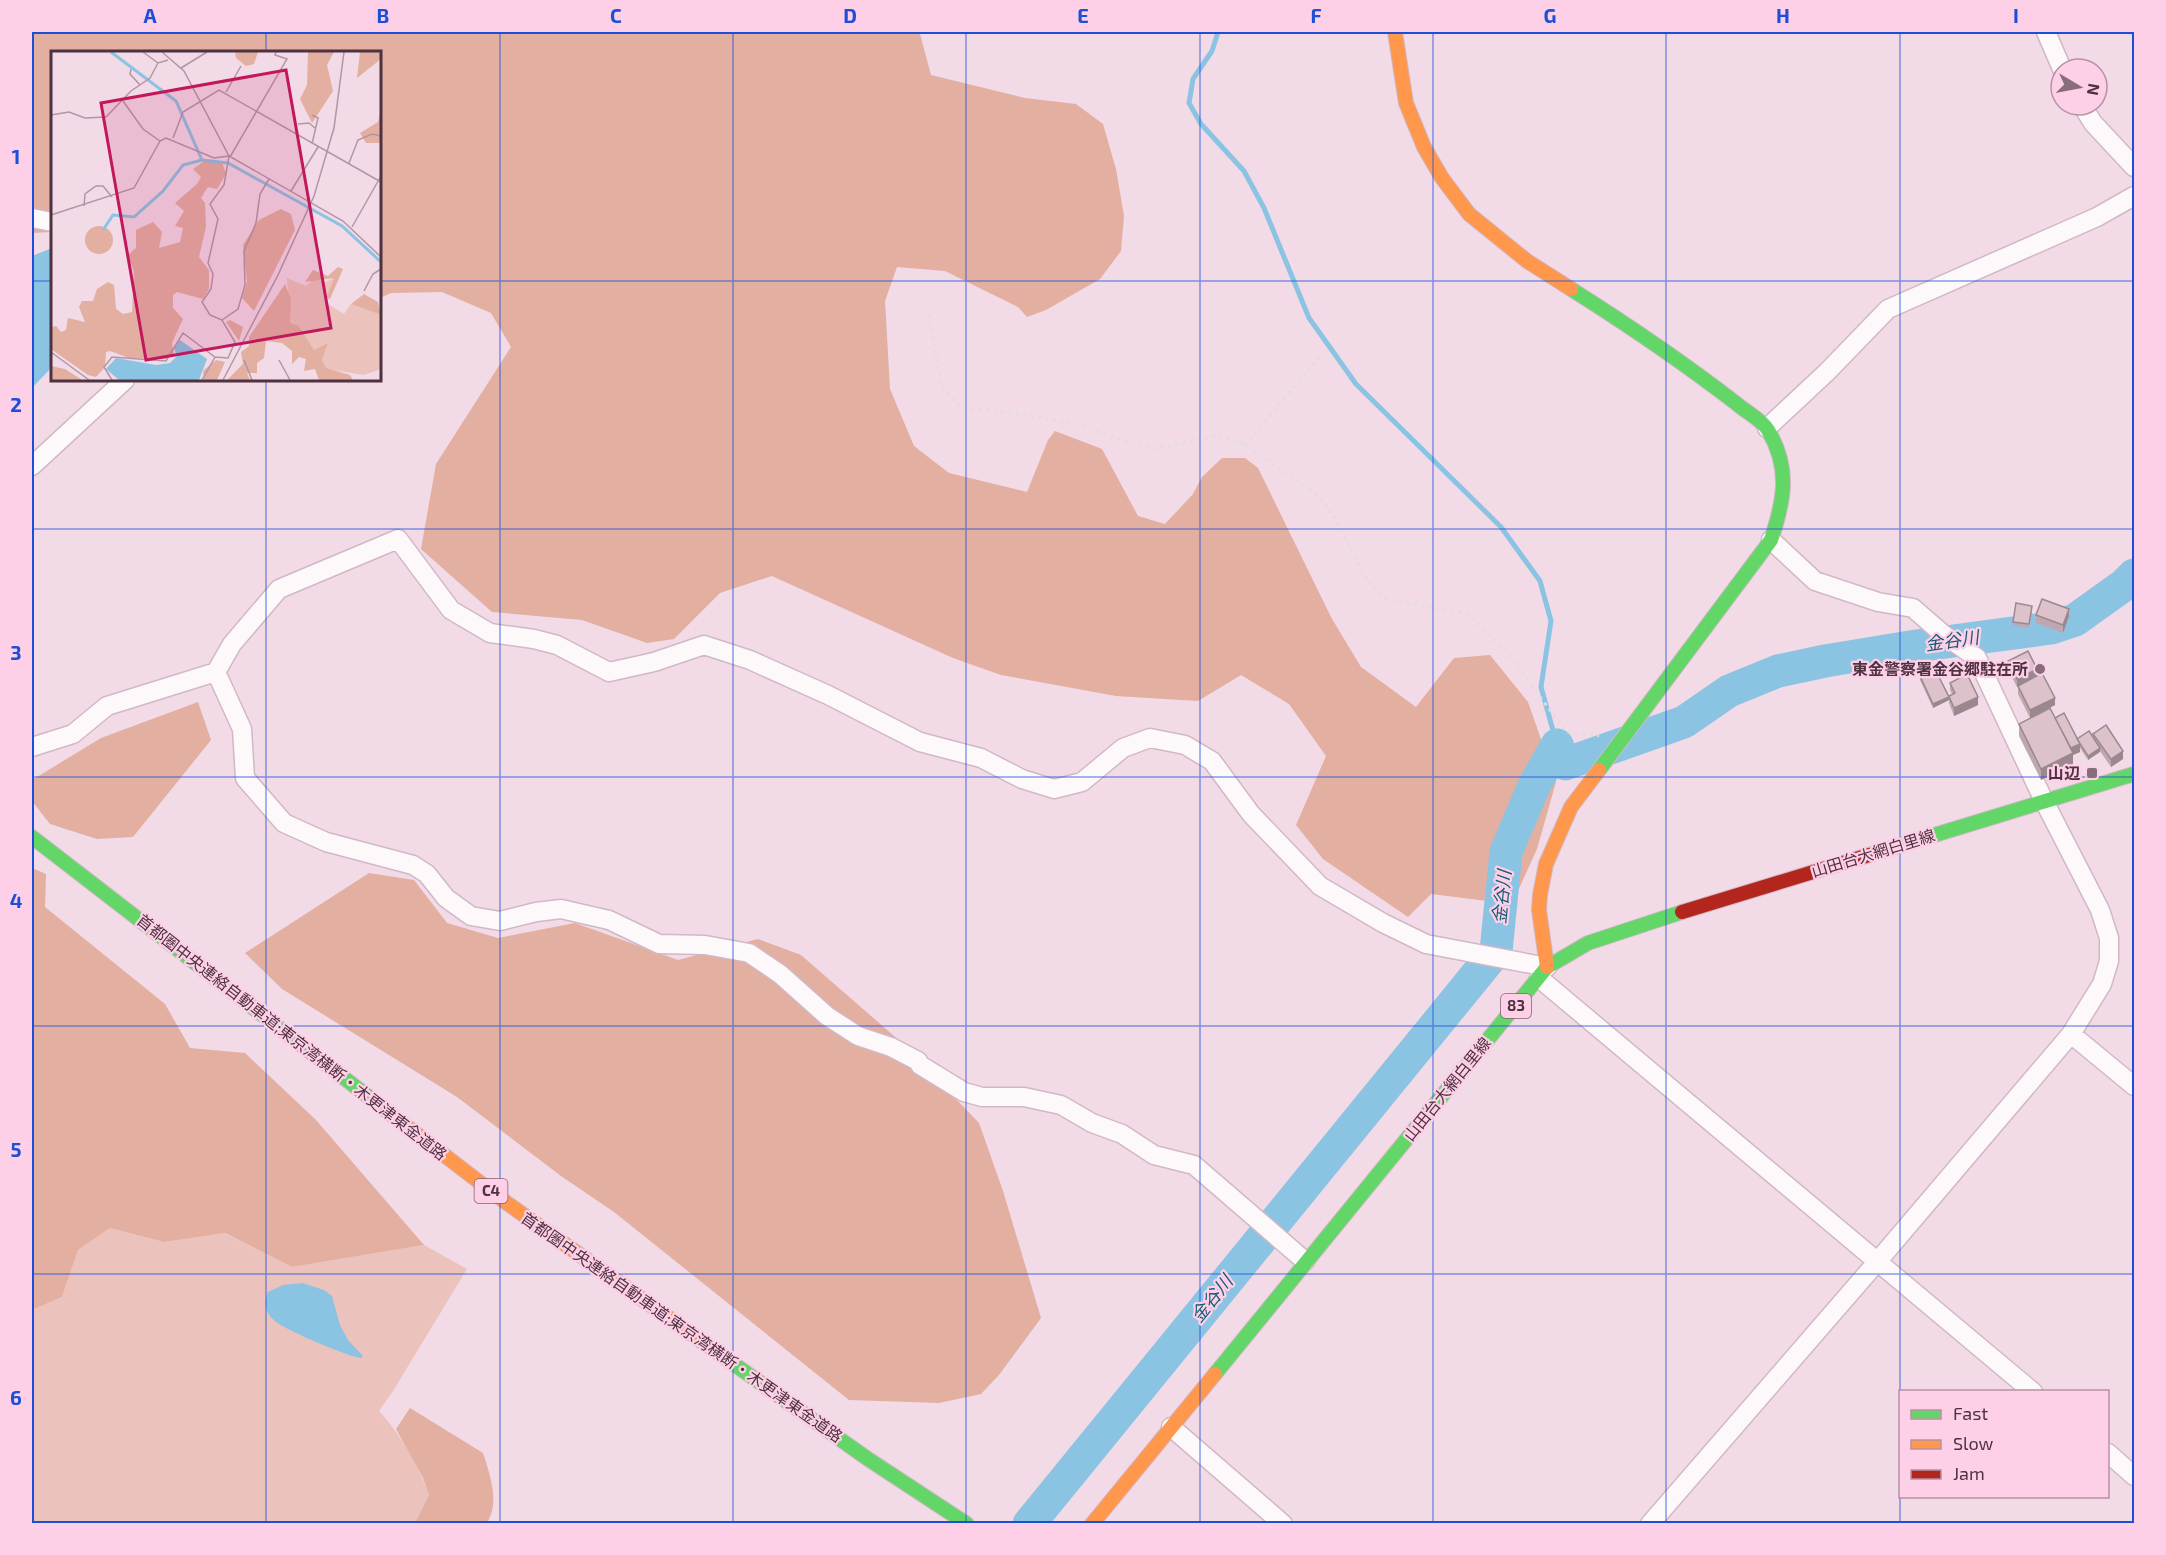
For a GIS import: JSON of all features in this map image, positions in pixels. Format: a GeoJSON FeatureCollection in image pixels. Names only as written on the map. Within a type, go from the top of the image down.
{"type":"FeatureCollection","features":[{"type":"Feature","properties":{"kind":"main road"},"geometry":{"type":"LineString","coordinates":[[1395,32],[1406,103],[1430,158],[1469,214],[1527,261],[1580,294],[1710,383],[1767,428],[1776,448],[1784,479],[1782,507],[1771,540],[1571,807],[1553,842],[1539,896],[1543,973]]}},
{"type":"Feature","properties":{"kind":"main road","name":"山田台大網白里線"},"geometry":{"type":"LineString","coordinates":[[1092,1524],[1543,973],[1588,943],[1632,927],[2134,774]]}},
{"type":"Feature","properties":{"kind":"main road","name":"首都圏中央連絡自動車道;東京湾横断・木更津東金道路"},"geometry":{"type":"LineString","coordinates":[[32,837],[504,1201],[858,1452],[967,1524]]}},
{"type":"Feature","properties":{"kind":"street"},"geometry":{"type":"LineString","coordinates":[[2046,32],[2057,57]]}},
{"type":"Feature","properties":{"kind":"street"},"geometry":{"type":"LineString","coordinates":[[2089,117],[2134,167]]}},
{"type":"Feature","properties":{"kind":"street"},"geometry":{"type":"LineString","coordinates":[[1767,428],[1827,372],[1888,309],[2097,217],[2134,196]]}},
{"type":"Feature","properties":{"kind":"street"},"geometry":{"type":"LineString","coordinates":[[32,218],[51,222]]}},
{"type":"Feature","properties":{"kind":"street"},"geometry":{"type":"LineString","coordinates":[[32,466],[124,381]]}},
{"type":"Feature","properties":{"kind":"street"},"geometry":{"type":"LineString","coordinates":[[32,747],[74,734],[107,706],[216,672],[232,644],[279,589],[399,539],[451,610],[489,633],[534,639],[557,645],[609,672],[654,662],[704,645],[750,660],[828,694],[920,742],[981,758],[1022,779],[1054,789],[1082,782],[1123,748],[1150,738],[1185,745],[1212,761],[1251,814],[1320,886],[1383,923],[1426,944],[1543,973],[1877,1262],[2031,1390]]}},
{"type":"Feature","properties":{"kind":"street"},"geometry":{"type":"LineString","coordinates":[[1650,1524],[2071,1034],[2102,984],[2109,961],[2109,938],[2100,910],[2044,801],[1977,658],[1944,635],[1913,608],[1878,602],[1815,581],[1771,540]]}},
{"type":"Feature","properties":{"kind":"street"},"geometry":{"type":"LineString","coordinates":[[216,672],[242,729],[245,778],[284,823],[326,842],[413,865],[427,874],[446,898],[471,916],[500,921],[536,912],[561,909],[609,920],[659,944],[705,945],[749,953],[780,974],[827,1016],[858,1036],[891,1047],[918,1061],[964,1092],[982,1097],[1024,1097],[1061,1106],[1092,1123],[1122,1134],[1154,1155],[1194,1165],[1305,1261]]}},
{"type":"Feature","properties":{"kind":"street"},"geometry":{"type":"LineString","coordinates":[[2071,1034],[2134,1086]]}},
{"type":"Feature","properties":{"kind":"street"},"geometry":{"type":"LineString","coordinates":[[1171,1427],[1283,1524]]}},
{"type":"Feature","properties":{"kind":"street"},"geometry":{"type":"LineString","coordinates":[[2109,1455],[2134,1476]]}},
{"type":"Feature","properties":{"kind":"path"},"geometry":{"type":"LineString","coordinates":[[929,314],[941,386],[962,408],[1000,411],[1076,424],[1153,448],[1220,435],[1245,445],[1318,495],[1335,518],[1365,577],[1383,598],[1468,614],[1518,664],[1530,684],[1567,732],[1622,739]]}},
{"type":"Feature","properties":{"kind":"path"},"geometry":{"type":"LineString","coordinates":[[1245,445],[1321,355]]}},
{"type":"Feature","properties":{"kind":"shaded area"},"geometry":{"type":"Polygon","coordinates":[[[32,32],[917,32],[920,34],[931,75],[1025,98],[1076,104],[1103,124],[1116,169],[1124,216],[1121,251],[1100,279],[1046,310],[1027,317],[1018,307],[945,271],[897,267],[885,301],[890,389],[914,446],[949,473],[1027,492],[1048,440],[1055,431],[1102,449],[1138,516],[1165,524],[1193,494],[1202,477],[1222,458],[1245,458],[1258,468],[1332,619],[1361,667],[1416,707],[1454,658],[1490,655],[1528,702],[1556,782],[1537,849],[1512,904],[1431,894],[1408,917],[1323,859],[1296,825],[1326,756],[1289,704],[1241,675],[1198,701],[1116,696],[1001,675],[953,658],[772,576],[720,593],[674,639],[647,643],[582,620],[492,612],[421,549],[436,464],[511,347],[491,313],[442,292],[391,293],[381,298],[381,51],[51,51],[51,232],[32,233],[32,32]]]}},
{"type":"Feature","properties":{"kind":"shaded area"},"geometry":{"type":"Polygon","coordinates":[[[198,702],[211,740],[133,837],[97,839],[50,824],[32,801],[32,780],[101,738],[198,702]]]}},
{"type":"Feature","properties":{"kind":"shaded area"},"geometry":{"type":"Polygon","coordinates":[[[32,868],[46,874],[45,907],[165,1004],[190,1048],[245,1053],[316,1120],[424,1245],[292,1267],[225,1233],[164,1242],[110,1228],[78,1250],[62,1297],[32,1310],[32,868]]]}},
{"type":"Feature","properties":{"kind":"shaded area"},"geometry":{"type":"Polygon","coordinates":[[[369,873],[414,880],[447,923],[498,938],[575,923],[678,960],[758,939],[801,955],[901,1042],[979,1123],[1003,1191],[1041,1318],[999,1375],[981,1394],[939,1403],[849,1400],[614,1212],[561,1176],[457,1097],[282,989],[245,953],[369,873]]]}},
{"type":"Feature","properties":{"kind":"shaded area"},"geometry":{"type":"Polygon","coordinates":[[[110,1228],[164,1242],[224,1233],[292,1267],[424,1245],[467,1269],[379,1411],[408,1450],[429,1495],[415,1523],[32,1524],[32,1310],[62,1297],[78,1250],[110,1228]]]}},
{"type":"Feature","properties":{"kind":"shaded area"},"geometry":{"type":"Polygon","coordinates":[[[410,1408],[483,1453],[491,1479],[493,1497],[491,1515],[487,1523],[415,1523],[429,1495],[423,1478],[396,1429],[410,1408]]]}},
{"type":"Feature","properties":{"kind":"water"},"geometry":{"type":"Polygon","coordinates":[[[51,248],[51,368],[32,388],[32,256],[51,248]]]}},
{"type":"Feature","properties":{"kind":"water"},"geometry":{"type":"Polygon","coordinates":[[[303,1283],[324,1290],[332,1296],[340,1325],[348,1340],[363,1356],[361,1358],[303,1336],[281,1325],[269,1315],[265,1304],[268,1292],[283,1285],[303,1283]]]}},
{"type":"Feature","properties":{"kind":"building"},"geometry":{"type":"Polygon","coordinates":[[[2042,599],[2069,609],[2063,625],[2036,615],[2042,599]]]}},
{"type":"Feature","properties":{"kind":"building"},"geometry":{"type":"Polygon","coordinates":[[[2016,603],[2032,606],[2029,624],[2013,622],[2016,603]]]}},
{"type":"Feature","properties":{"kind":"building"},"geometry":{"type":"Polygon","coordinates":[[[2028,651],[2037,669],[2017,679],[2008,661],[2028,651]]]}},
{"type":"Feature","properties":{"kind":"building"},"geometry":{"type":"Polygon","coordinates":[[[1935,669],[1949,697],[1933,704],[1920,676],[1935,669]]]}},
{"type":"Feature","properties":{"kind":"building"},"geometry":{"type":"Polygon","coordinates":[[[2042,673],[2055,698],[2030,710],[2018,686],[2042,673]]]}},
{"type":"Feature","properties":{"kind":"building"},"geometry":{"type":"Polygon","coordinates":[[[1967,674],[1978,697],[1954,708],[1949,696],[1955,693],[1950,683],[1967,674]]]}},
{"type":"Feature","properties":{"kind":"building"},"geometry":{"type":"Polygon","coordinates":[[[2050,708],[2073,753],[2041,769],[2019,724],[2050,708]]]}},
{"type":"Feature","properties":{"kind":"building"},"geometry":{"type":"Polygon","coordinates":[[[2064,713],[2080,744],[2071,748],[2055,718],[2064,713]]]}},
{"type":"Feature","properties":{"kind":"building"},"geometry":{"type":"Polygon","coordinates":[[[2106,725],[2123,751],[2111,759],[2093,734],[2106,725]]]}},
{"type":"Feature","properties":{"kind":"building"},"geometry":{"type":"Polygon","coordinates":[[[2089,731],[2100,748],[2088,756],[2077,739],[2089,731]]]}},
{"type":"Feature","properties":{"kind":"waterway"},"geometry":{"type":"LineString","coordinates":[[1218,32],[1212,51],[1193,79],[1189,103],[1201,124],[1244,171],[1264,208],[1309,318],[1356,384],[1501,527],[1540,581],[1551,621],[1541,687],[1557,745]]}},
{"type":"Feature","properties":{"kind":"waterway","name":"金谷川"},"geometry":{"type":"LineString","coordinates":[[1557,745],[1565,764],[1684,722],[1729,691],[1778,671],[1916,646],[2051,628],[2075,620],[2124,585],[2134,575]]}},
{"type":"Feature","properties":{"kind":"waterway","name":"金谷川"},"geometry":{"type":"LineString","coordinates":[[1029,1524],[1496,951],[1506,852],[1534,786],[1557,745]]}},
{"type":"Feature","properties":{"kind":"traffic: fast"},"geometry":{"type":"LineString","coordinates":[[1571,289],[1635,330],[1762,423],[1768,430],[1780,458],[1783,485],[1779,512],[1771,540],[1599,770]]}},
{"type":"Feature","properties":{"kind":"traffic: fast"},"geometry":{"type":"LineString","coordinates":[[1869,855],[2134,774]]}},
{"type":"Feature","properties":{"kind":"traffic: fast"},"geometry":{"type":"LineString","coordinates":[[32,837],[392,1115]]}},
{"type":"Feature","properties":{"kind":"traffic: fast"},"geometry":{"type":"LineString","coordinates":[[1215,1374],[1547,967],[1588,943],[1682,912]]}},
{"type":"Feature","properties":{"kind":"traffic: fast"},"geometry":{"type":"LineString","coordinates":[[714,1350],[868,1459],[967,1524]]}},
{"type":"Feature","properties":{"kind":"traffic: slow"},"geometry":{"type":"LineString","coordinates":[[1395,32],[1406,103],[1424,147],[1442,178],[1469,214],[1527,261],[1571,289]]}},
{"type":"Feature","properties":{"kind":"traffic: slow"},"geometry":{"type":"LineString","coordinates":[[1547,967],[1539,910],[1546,864],[1571,807],[1599,770]]}},
{"type":"Feature","properties":{"kind":"traffic: slow"},"geometry":{"type":"LineString","coordinates":[[392,1115],[504,1201],[714,1350]]}},
{"type":"Feature","properties":{"kind":"traffic: slow"},"geometry":{"type":"LineString","coordinates":[[1092,1524],[1215,1374]]}},
{"type":"Feature","properties":{"kind":"traffic: jam"},"geometry":{"type":"LineString","coordinates":[[1682,912],[1869,855]]}},
{"type":"Feature","properties":{"kind":"place","name":"東金警察署金谷郷駐在所"},"geometry":{"type":"Point","coordinates":[2040,669]}},
{"type":"Feature","properties":{"kind":"place","name":"山辺"},"geometry":{"type":"Point","coordinates":[2092,773]}}]}
